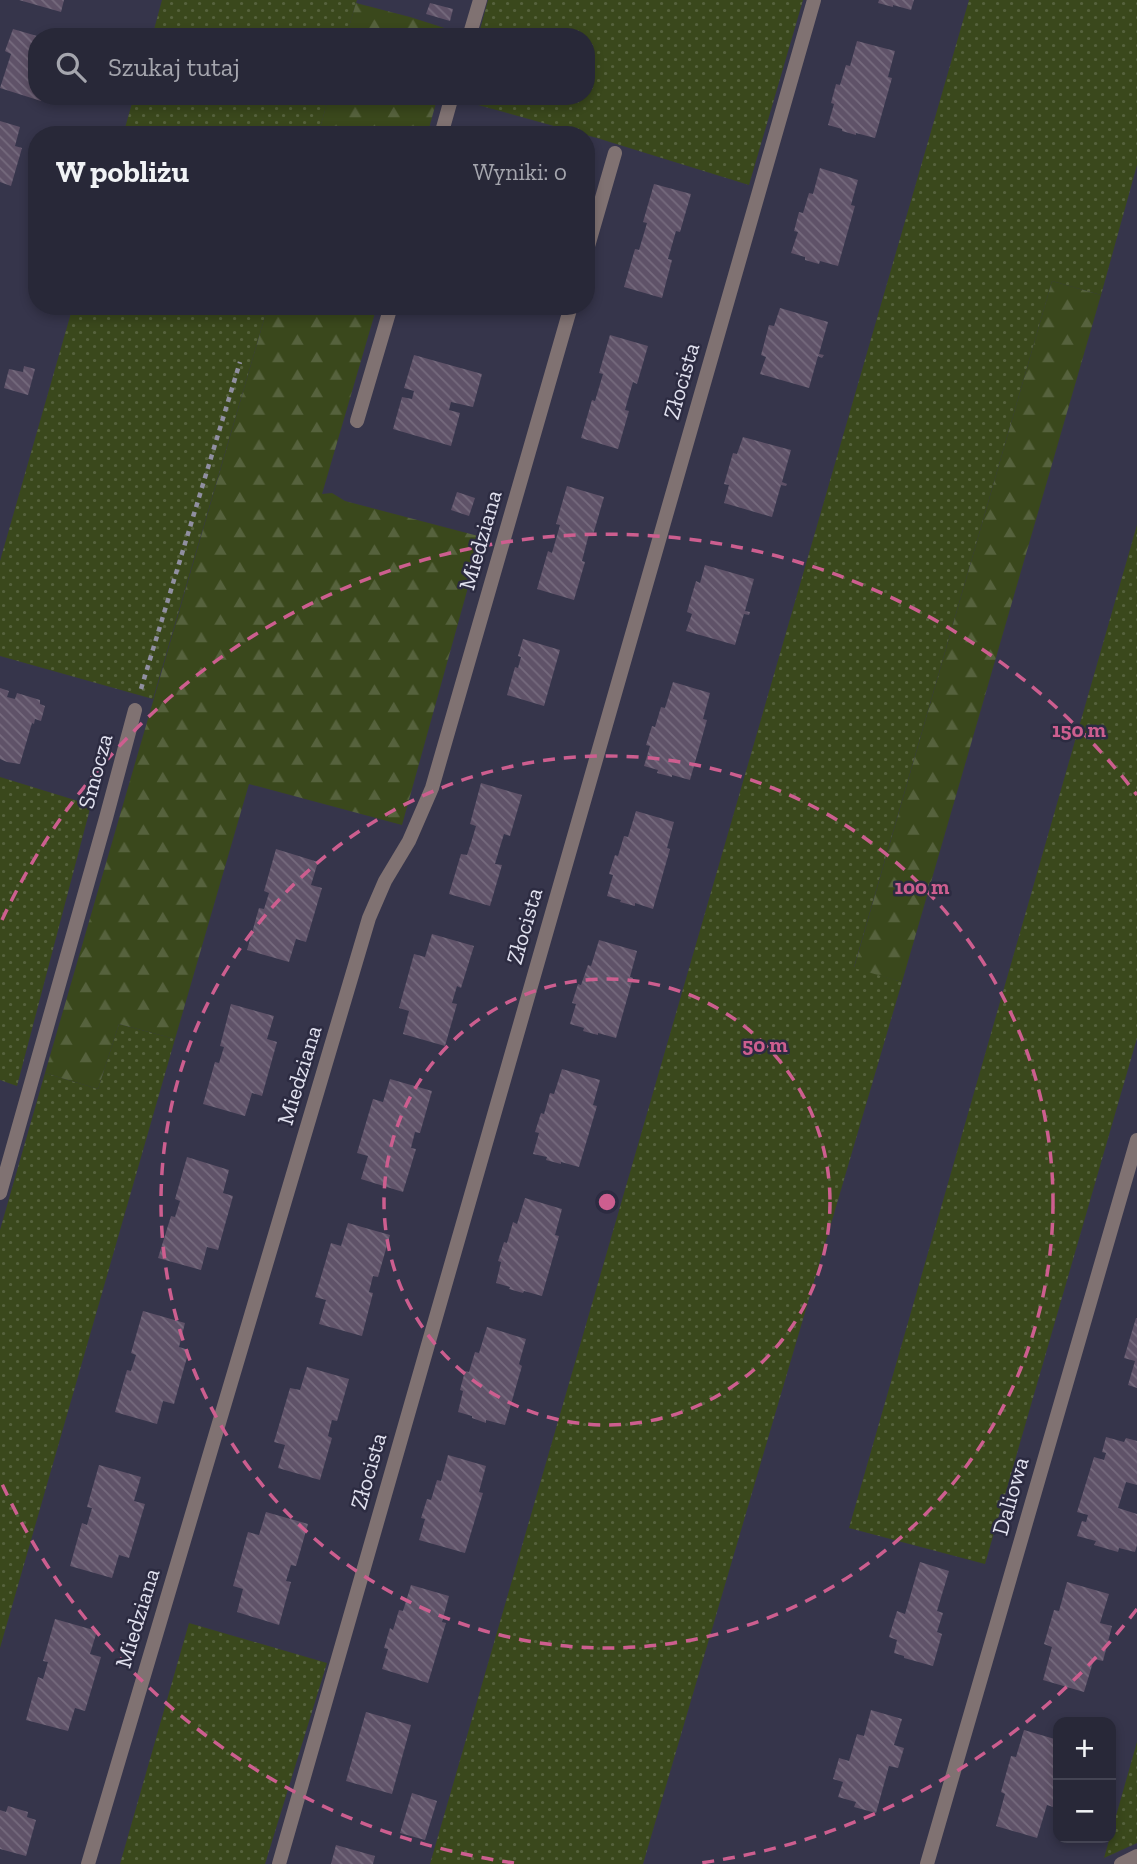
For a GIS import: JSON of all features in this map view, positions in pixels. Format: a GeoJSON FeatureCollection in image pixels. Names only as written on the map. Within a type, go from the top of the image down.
{"type":"FeatureCollection","features":[{"type":"Feature","properties":{"kind":"street"},"geometry":{"type":"LineString","coordinates":[[472,28],[480,0]]}},
{"type":"Feature","properties":{"kind":"street","name":"Złocista"},"geometry":{"type":"LineString","coordinates":[[279,1864],[814,0]]}},
{"type":"Feature","properties":{"kind":"street"},"geometry":{"type":"LineString","coordinates":[[444,126],[449,105]]}},
{"type":"Feature","properties":{"kind":"street"},"geometry":{"type":"LineString","coordinates":[[595,222],[615,153]]}},
{"type":"Feature","properties":{"kind":"street"},"geometry":{"type":"LineString","coordinates":[[358,421],[388,315]]}},
{"type":"Feature","properties":{"kind":"street","name":"Miedziana"},"geometry":{"type":"LineString","coordinates":[[88,1864],[369,918],[385,881],[409,841],[432,788],[568,315]]}},
{"type":"Feature","properties":{"kind":"street","name":"Smocza"},"geometry":{"type":"LineString","coordinates":[[0,1194],[135,710]]}},
{"type":"Feature","properties":{"kind":"street","name":"Daliowa"},"geometry":{"type":"LineString","coordinates":[[927,1864],[1137,1140]]}},
{"type":"Feature","properties":{"kind":"street"},"geometry":{"type":"LineString","coordinates":[[1121,1864],[1137,1857]]}},
{"type":"Feature","properties":{"kind":"path","name":"Smocza"},"geometry":{"type":"LineString","coordinates":[[135,710],[240,362]]}},
{"type":"Feature","properties":{"kind":"green space"},"geometry":{"type":"Polygon","coordinates":[[[162,0],[357,0],[349,28],[154,28],[162,0]]]}},
{"type":"Feature","properties":{"kind":"green space"},"geometry":{"type":"Polygon","coordinates":[[[488,0],[803,0],[749,185],[595,137],[595,126],[554,126],[478,105],[595,105],[595,28],[480,28],[488,0]]]}},
{"type":"Feature","properties":{"kind":"green space"},"geometry":{"type":"Polygon","coordinates":[[[969,0],[1137,0],[1137,165],[1101,295],[1052,281],[854,967],[902,982],[643,1864],[430,1864],[969,0]]]}},
{"type":"Feature","properties":{"kind":"green space"},"geometry":{"type":"Polygon","coordinates":[[[356,3],[444,28],[349,28],[356,3]]]}},
{"type":"Feature","properties":{"kind":"green space"},"geometry":{"type":"Polygon","coordinates":[[[131,105],[326,105],[321,126],[126,126],[131,105]]]}},
{"type":"Feature","properties":{"kind":"green space"},"geometry":{"type":"Polygon","coordinates":[[[326,105],[435,105],[430,126],[321,126],[326,105]]]}},
{"type":"Feature","properties":{"kind":"green space"},"geometry":{"type":"Polygon","coordinates":[[[1052,281],[1101,295],[902,982],[854,968],[1052,281]]]}},
{"type":"Feature","properties":{"kind":"green space"},"geometry":{"type":"Polygon","coordinates":[[[70,315],[265,315],[153,699],[0,656],[0,561],[70,315]]]}},
{"type":"Feature","properties":{"kind":"green space"},"geometry":{"type":"Polygon","coordinates":[[[265,315],[374,315],[322,494],[332,493],[345,501],[482,537],[402,825],[249,784],[175,1039],[119,1024],[98,1089],[45,1073],[265,315]]]}},
{"type":"Feature","properties":{"kind":"green space"},"geometry":{"type":"Polygon","coordinates":[[[1137,525],[1137,1038],[985,1564],[849,1528],[1137,525]]]}},
{"type":"Feature","properties":{"kind":"green space"},"geometry":{"type":"Polygon","coordinates":[[[0,777],[91,805],[17,1086],[0,1080],[0,777]]]}},
{"type":"Feature","properties":{"kind":"green space"},"geometry":{"type":"Polygon","coordinates":[[[119,1024],[175,1039],[0,1648],[0,1230],[45,1073],[98,1089],[119,1024]]]}},
{"type":"Feature","properties":{"kind":"green space"},"geometry":{"type":"Polygon","coordinates":[[[189,1623],[327,1663],[265,1864],[120,1864],[189,1623]]]}},
{"type":"Feature","properties":{"kind":"green space"},"geometry":{"type":"Polygon","coordinates":[[[1137,1742],[1137,1843],[1104,1858],[1108,1843],[1116,1843],[1116,1816],[1137,1742]]]}},
{"type":"Feature","properties":{"kind":"building"},"geometry":{"type":"Polygon","coordinates":[[[19,0],[64,0],[61,12],[19,0]]]}},
{"type":"Feature","properties":{"kind":"building"},"geometry":{"type":"Polygon","coordinates":[[[879,0],[914,0],[911,10],[878,3],[879,0]]]}},
{"type":"Feature","properties":{"kind":"building"},"geometry":{"type":"Polygon","coordinates":[[[430,3],[453,9],[450,21],[426,14],[430,3]]]}},
{"type":"Feature","properties":{"kind":"building"},"geometry":{"type":"Polygon","coordinates":[[[13,29],[28,33],[28,97],[0,88],[11,54],[5,51],[13,29]]]}},
{"type":"Feature","properties":{"kind":"building"},"geometry":{"type":"Polygon","coordinates":[[[857,41],[895,51],[888,77],[892,78],[875,138],[856,135],[828,125],[836,84],[840,85],[846,65],[850,66],[857,41]]]}},
{"type":"Feature","properties":{"kind":"building"},"geometry":{"type":"Polygon","coordinates":[[[0,121],[20,127],[15,146],[22,148],[11,186],[0,182],[0,121]]]}},
{"type":"Feature","properties":{"kind":"building"},"geometry":{"type":"Polygon","coordinates":[[[820,168],[858,180],[851,205],[855,206],[838,266],[820,261],[819,264],[791,253],[798,232],[794,231],[799,212],[803,213],[809,193],[813,194],[820,168]]]}},
{"type":"Feature","properties":{"kind":"building"},"geometry":{"type":"Polygon","coordinates":[[[654,184],[691,194],[680,232],[676,231],[668,259],[672,260],[662,298],[624,287],[635,249],[639,250],[647,223],[643,222],[654,184]]]}},
{"type":"Feature","properties":{"kind":"building"},"geometry":{"type":"Polygon","coordinates":[[[780,308],[828,322],[819,354],[824,355],[822,358],[818,356],[809,388],[760,374],[766,357],[761,355],[769,325],[774,326],[780,308]]]}},
{"type":"Feature","properties":{"kind":"building"},"geometry":{"type":"Polygon","coordinates":[[[610,335],[648,346],[637,384],[633,382],[625,410],[629,411],[618,449],[581,438],[603,374],[599,373],[610,335]]]}},
{"type":"Feature","properties":{"kind":"building"},"geometry":{"type":"Polygon","coordinates":[[[414,355],[482,374],[473,407],[451,402],[449,410],[460,413],[451,446],[393,429],[402,397],[412,399],[414,391],[404,388],[414,355]]]}},
{"type":"Feature","properties":{"kind":"building"},"geometry":{"type":"Polygon","coordinates":[[[24,366],[35,369],[28,395],[4,388],[9,369],[23,372],[24,366]]]}},
{"type":"Feature","properties":{"kind":"building"},"geometry":{"type":"Polygon","coordinates":[[[743,437],[791,450],[782,482],[787,484],[781,485],[772,517],[724,503],[729,485],[724,484],[733,453],[737,454],[743,437]]]}},
{"type":"Feature","properties":{"kind":"building"},"geometry":{"type":"Polygon","coordinates":[[[567,486],[604,497],[593,535],[589,534],[582,561],[585,562],[574,600],[537,589],[548,551],[552,553],[560,525],[556,524],[567,486]]]}},
{"type":"Feature","properties":{"kind":"building"},"geometry":{"type":"Polygon","coordinates":[[[457,492],[475,498],[469,516],[451,510],[457,492]]]}},
{"type":"Feature","properties":{"kind":"building"},"geometry":{"type":"Polygon","coordinates":[[[705,565],[754,579],[745,611],[750,612],[749,615],[744,614],[735,645],[686,631],[692,614],[687,612],[691,598],[696,581],[700,583],[705,565]]]}},
{"type":"Feature","properties":{"kind":"building"},"geometry":{"type":"Polygon","coordinates":[[[523,639],[560,650],[544,706],[507,695],[515,667],[518,668],[523,639]]]}},
{"type":"Feature","properties":{"kind":"building"},"geometry":{"type":"Polygon","coordinates":[[[673,682],[710,693],[703,719],[707,720],[690,780],[657,773],[658,770],[644,766],[650,746],[646,745],[652,726],[655,727],[661,707],[665,708],[673,682]]]}},
{"type":"Feature","properties":{"kind":"building"},"geometry":{"type":"Polygon","coordinates":[[[0,688],[9,691],[7,697],[15,699],[17,693],[40,700],[40,704],[45,706],[41,721],[35,719],[34,724],[32,723],[20,764],[0,759],[0,688]]]}},
{"type":"Feature","properties":{"kind":"building"},"geometry":{"type":"Polygon","coordinates":[[[481,783],[522,795],[510,836],[504,834],[495,864],[502,865],[490,906],[449,894],[461,854],[467,855],[476,826],[470,824],[481,783]]]}},
{"type":"Feature","properties":{"kind":"building"},"geometry":{"type":"Polygon","coordinates":[[[636,811],[674,822],[667,848],[670,849],[653,909],[635,903],[635,906],[620,902],[621,900],[607,896],[613,875],[609,874],[615,855],[618,856],[624,836],[628,837],[636,811]]]}},
{"type":"Feature","properties":{"kind":"building"},"geometry":{"type":"Polygon","coordinates":[[[276,849],[318,862],[311,885],[322,888],[306,942],[296,939],[289,962],[247,950],[259,908],[264,909],[269,893],[264,891],[276,849]]]}},
{"type":"Feature","properties":{"kind":"building"},"geometry":{"type":"Polygon","coordinates":[[[432,934],[474,946],[461,988],[457,986],[452,1003],[457,1004],[445,1046],[403,1034],[409,1011],[399,1008],[414,954],[425,957],[432,934]]]}},
{"type":"Feature","properties":{"kind":"building"},"geometry":{"type":"Polygon","coordinates":[[[599,940],[637,951],[630,977],[633,978],[616,1038],[583,1031],[584,1028],[570,1024],[576,1004],[572,1003],[578,984],[581,985],[588,965],[591,966],[599,940]]]}},
{"type":"Feature","properties":{"kind":"building"},"geometry":{"type":"Polygon","coordinates":[[[231,1004],[274,1016],[267,1039],[277,1042],[262,1096],[252,1093],[245,1116],[203,1104],[215,1062],[219,1063],[224,1047],[220,1046],[231,1004]]]}},
{"type":"Feature","properties":{"kind":"building"},"geometry":{"type":"Polygon","coordinates":[[[562,1069],[600,1080],[593,1105],[597,1106],[579,1167],[546,1160],[547,1157],[533,1154],[539,1133],[535,1132],[541,1113],[544,1114],[550,1093],[554,1094],[562,1069]]]}},
{"type":"Feature","properties":{"kind":"building"},"geometry":{"type":"Polygon","coordinates":[[[390,1079],[432,1091],[420,1133],[415,1132],[411,1148],[416,1149],[403,1192],[361,1179],[368,1156],[357,1153],[373,1099],[383,1102],[390,1079]]]}},
{"type":"Feature","properties":{"kind":"building"},"geometry":{"type":"Polygon","coordinates":[[[187,1157],[229,1170],[223,1193],[233,1196],[218,1250],[207,1247],[201,1270],[158,1258],[171,1216],[175,1217],[180,1201],[175,1199],[187,1157]]]}},
{"type":"Feature","properties":{"kind":"building"},"geometry":{"type":"Polygon","coordinates":[[[525,1198],[562,1209],[555,1235],[559,1236],[542,1296],[524,1291],[523,1293],[496,1283],[501,1262],[498,1261],[504,1242],[507,1243],[513,1222],[517,1224],[525,1198]]]}},
{"type":"Feature","properties":{"kind":"building"},"geometry":{"type":"Polygon","coordinates":[[[348,1223],[390,1235],[378,1277],[373,1276],[369,1292],[373,1293],[362,1336],[319,1324],[326,1300],[315,1297],[331,1243],[341,1246],[348,1223]]]}},
{"type":"Feature","properties":{"kind":"building"},"geometry":{"type":"Polygon","coordinates":[[[143,1311],[185,1323],[179,1347],[189,1350],[174,1404],[163,1401],[157,1424],[115,1412],[127,1370],[131,1371],[136,1355],[131,1353],[143,1311]]]}},
{"type":"Feature","properties":{"kind":"building"},"geometry":{"type":"Polygon","coordinates":[[[1136,1318],[1137,1388],[1128,1385],[1135,1361],[1124,1358],[1136,1318]]]}},
{"type":"Feature","properties":{"kind":"building"},"geometry":{"type":"Polygon","coordinates":[[[487,1327],[526,1339],[519,1364],[522,1366],[505,1425],[486,1420],[486,1423],[458,1412],[465,1371],[469,1372],[475,1352],[479,1353],[487,1327]]]}},
{"type":"Feature","properties":{"kind":"building"},"geometry":{"type":"Polygon","coordinates":[[[307,1367],[349,1379],[337,1421],[332,1420],[328,1436],[332,1438],[320,1480],[278,1468],[285,1445],[274,1442],[290,1388],[300,1390],[307,1367]]]}},
{"type":"Feature","properties":{"kind":"building"},"geometry":{"type":"Polygon","coordinates":[[[1106,1437],[1124,1442],[1126,1438],[1137,1441],[1137,1485],[1126,1482],[1118,1508],[1137,1514],[1135,1552],[1119,1548],[1118,1552],[1094,1545],[1096,1541],[1077,1536],[1082,1521],[1086,1522],[1088,1515],[1077,1512],[1094,1457],[1104,1460],[1106,1453],[1102,1452],[1106,1437]]]}},
{"type":"Feature","properties":{"kind":"building"},"geometry":{"type":"Polygon","coordinates":[[[448,1455],[486,1466],[479,1492],[483,1493],[465,1553],[419,1540],[425,1519],[421,1518],[427,1499],[431,1500],[437,1480],[441,1481],[448,1455]]]}},
{"type":"Feature","properties":{"kind":"building"},"geometry":{"type":"Polygon","coordinates":[[[99,1465],[141,1477],[134,1501],[145,1504],[129,1558],[119,1555],[112,1578],[70,1566],[82,1523],[87,1525],[92,1508],[87,1507],[99,1465]]]}},
{"type":"Feature","properties":{"kind":"building"},"geometry":{"type":"Polygon","coordinates":[[[266,1512],[308,1524],[296,1566],[291,1565],[286,1581],[291,1582],[279,1625],[237,1612],[243,1589],[233,1586],[248,1532],[259,1535],[266,1512]]]}},
{"type":"Feature","properties":{"kind":"building"},"geometry":{"type":"Polygon","coordinates":[[[920,1562],[949,1571],[937,1611],[943,1613],[937,1632],[942,1634],[933,1666],[894,1653],[897,1640],[889,1637],[897,1611],[905,1614],[920,1562]]]}},
{"type":"Feature","properties":{"kind":"building"},"geometry":{"type":"Polygon","coordinates":[[[1067,1582],[1109,1594],[1100,1623],[1112,1626],[1103,1661],[1094,1659],[1084,1692],[1043,1680],[1052,1647],[1044,1644],[1054,1610],[1059,1611],[1067,1582]]]}},
{"type":"Feature","properties":{"kind":"building"},"geometry":{"type":"Polygon","coordinates":[[[411,1585],[449,1596],[442,1622],[446,1623],[428,1683],[382,1669],[390,1628],[393,1630],[399,1610],[403,1611],[411,1585]]]}},
{"type":"Feature","properties":{"kind":"building"},"geometry":{"type":"Polygon","coordinates":[[[55,1619],[97,1631],[90,1654],[101,1657],[85,1711],[75,1708],[68,1731],[26,1720],[38,1677],[43,1679],[48,1662],[43,1661],[55,1619]]]}},
{"type":"Feature","properties":{"kind":"building"},"geometry":{"type":"Polygon","coordinates":[[[871,1710],[902,1719],[894,1745],[904,1748],[898,1768],[889,1766],[876,1813],[854,1807],[856,1802],[838,1797],[843,1782],[833,1779],[839,1758],[849,1761],[857,1734],[864,1736],[871,1710]]]}},
{"type":"Feature","properties":{"kind":"building"},"geometry":{"type":"Polygon","coordinates":[[[366,1712],[411,1725],[392,1794],[346,1781],[366,1712]]]}},
{"type":"Feature","properties":{"kind":"building"},"geometry":{"type":"Polygon","coordinates":[[[1024,1730],[1053,1739],[1053,1807],[1047,1805],[1037,1838],[996,1826],[1005,1794],[1001,1792],[1011,1756],[1016,1757],[1024,1730]]]}},
{"type":"Feature","properties":{"kind":"building"},"geometry":{"type":"Polygon","coordinates":[[[412,1793],[437,1801],[425,1840],[400,1833],[412,1793]]]}},
{"type":"Feature","properties":{"kind":"building"},"geometry":{"type":"Polygon","coordinates":[[[8,1806],[28,1812],[27,1817],[36,1820],[26,1856],[0,1849],[0,1810],[6,1812],[8,1806]]]}},
{"type":"Feature","properties":{"kind":"building"},"geometry":{"type":"Polygon","coordinates":[[[336,1845],[375,1856],[373,1864],[331,1864],[336,1845]]]}}]}
